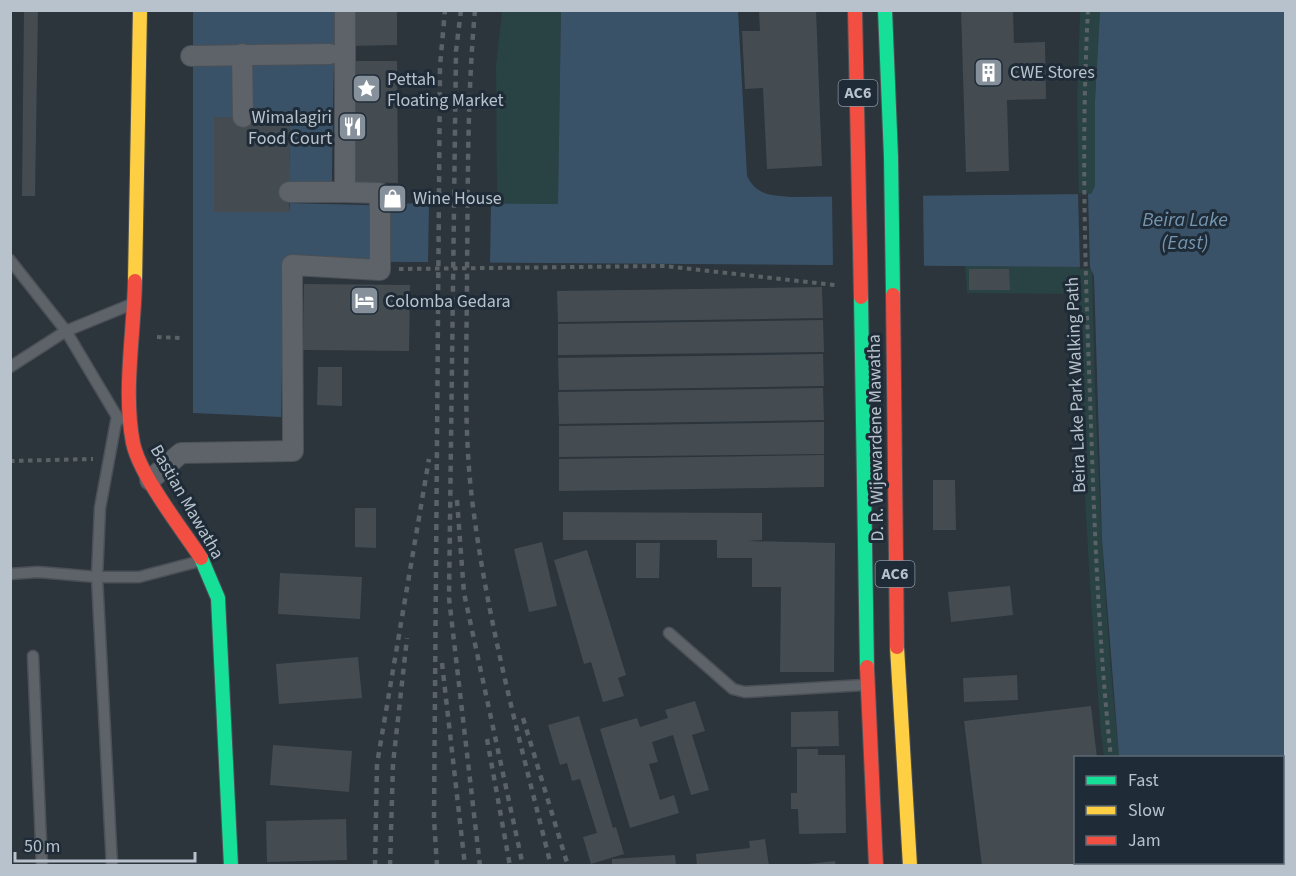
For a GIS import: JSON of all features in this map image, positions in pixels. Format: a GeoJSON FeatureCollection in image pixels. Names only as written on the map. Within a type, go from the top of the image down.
{"type":"FeatureCollection","features":[{"type":"Feature","properties":{"kind":"main road","name":"Bastian Mawatha"},"geometry":{"type":"LineString","coordinates":[[140,10],[135,302],[130,394],[133,444],[150,480],[203,561],[218,598],[231,866]]}},
{"type":"Feature","properties":{"kind":"main road","name":"D. R. Wijewardene Mawatha"},"geometry":{"type":"LineString","coordinates":[[855,10],[861,176],[870,797],[876,866]]}},
{"type":"Feature","properties":{"kind":"main road","name":"D. R. Wijewardene Mawatha"},"geometry":{"type":"LineString","coordinates":[[885,10],[892,176],[898,678],[910,866]]}},
{"type":"Feature","properties":{"kind":"street"},"geometry":{"type":"LineString","coordinates":[[345,10],[345,192]]}},
{"type":"Feature","properties":{"kind":"street"},"geometry":{"type":"LineString","coordinates":[[242,54],[243,117]]}},
{"type":"Feature","properties":{"kind":"street"},"geometry":{"type":"LineString","coordinates":[[190,56],[330,54]]}},
{"type":"Feature","properties":{"kind":"street"},"geometry":{"type":"LineString","coordinates":[[150,480],[181,453],[293,451],[292,265],[380,270],[380,193],[289,192]]}},
{"type":"Feature","properties":{"kind":"lane"},"geometry":{"type":"LineString","coordinates":[[10,260],[66,331],[133,444]]}},
{"type":"Feature","properties":{"kind":"lane"},"geometry":{"type":"LineString","coordinates":[[10,367],[66,331],[135,302]]}},
{"type":"Feature","properties":{"kind":"lane"},"geometry":{"type":"LineString","coordinates":[[112,866],[97,577],[100,508],[117,416]]}},
{"type":"Feature","properties":{"kind":"lane"},"geometry":{"type":"LineString","coordinates":[[10,574],[38,572],[97,577],[139,577],[203,561]]}},
{"type":"Feature","properties":{"kind":"lane"},"geometry":{"type":"LineString","coordinates":[[669,633],[733,688],[745,692],[868,685]]}},
{"type":"Feature","properties":{"kind":"lane"},"geometry":{"type":"LineString","coordinates":[[33,656],[42,866]]}},
{"type":"Feature","properties":{"kind":"path","name":"Beira Lake Park Walking Path"},"geometry":{"type":"LineString","coordinates":[[1088,10],[1083,100],[1085,269],[1095,540],[1111,756]]}},
{"type":"Feature","properties":{"kind":"path"},"geometry":{"type":"LineString","coordinates":[[380,270],[529,266],[665,266],[861,285]]}},
{"type":"Feature","properties":{"kind":"path"},"geometry":{"type":"LineString","coordinates":[[10,460],[109,459]]}},
{"type":"Feature","properties":{"kind":"green space"},"geometry":{"type":"Polygon","coordinates":[[[502,11],[561,11],[558,204],[497,205],[496,65],[502,11]]]}},
{"type":"Feature","properties":{"kind":"green space"},"geometry":{"type":"Polygon","coordinates":[[[1080,11],[1100,11],[1095,101],[1095,186],[1091,194],[1094,335],[1102,546],[1119,756],[1104,756],[1101,734],[1086,514],[1079,294],[967,293],[965,266],[1080,267],[1077,99],[1080,11]]]}},
{"type":"Feature","properties":{"kind":"water","name":"Beira Lake (East)"},"geometry":{"type":"Polygon","coordinates":[[[193,11],[335,11],[332,183],[289,183],[243,117],[289,212],[289,203],[558,204],[561,11],[738,11],[747,176],[760,191],[771,195],[792,197],[1091,194],[1095,186],[1095,101],[1100,11],[1285,11],[1285,865],[1130,864],[1284,864],[1284,756],[1119,756],[1102,539],[1094,276],[1090,267],[284,261],[281,417],[193,413],[193,11]]]}},
{"type":"Feature","properties":{"kind":"pier"},"geometry":{"type":"Polygon","coordinates":[[[338,10],[335,183],[289,200],[398,203],[398,206],[290,203],[289,212],[214,212],[290,117],[289,183],[332,183],[335,11],[338,10]]]}},
{"type":"Feature","properties":{"kind":"pier"},"geometry":{"type":"Polygon","coordinates":[[[923,193],[924,268],[833,268],[832,194],[923,193]]]}},
{"type":"Feature","properties":{"kind":"pier"},"geometry":{"type":"Polygon","coordinates":[[[1078,193],[1088,193],[1090,269],[1080,269],[1078,193]]]}},
{"type":"Feature","properties":{"kind":"pier"},"geometry":{"type":"Polygon","coordinates":[[[429,202],[491,202],[490,265],[428,265],[429,202]]]}},
{"type":"Feature","properties":{"kind":"building"},"geometry":{"type":"Polygon","coordinates":[[[24,10],[38,10],[35,196],[22,196],[24,10]]]}},
{"type":"Feature","properties":{"kind":"building"},"geometry":{"type":"Polygon","coordinates":[[[348,10],[397,10],[397,45],[348,46],[348,10]]]}},
{"type":"Feature","properties":{"kind":"building"},"geometry":{"type":"Polygon","coordinates":[[[759,10],[816,10],[822,166],[767,169],[763,88],[745,89],[742,31],[760,31],[759,10]]]}},
{"type":"Feature","properties":{"kind":"building"},"geometry":{"type":"Polygon","coordinates":[[[961,10],[1013,10],[1014,43],[1045,42],[1046,99],[1007,100],[1009,171],[966,172],[961,10]]]}},
{"type":"Feature","properties":{"kind":"building"},"geometry":{"type":"Polygon","coordinates":[[[349,61],[397,61],[398,183],[347,182],[349,61]]]}},
{"type":"Feature","properties":{"kind":"building"},"geometry":{"type":"Polygon","coordinates":[[[214,117],[290,117],[289,212],[214,212],[214,117]]]}},
{"type":"Feature","properties":{"kind":"building"},"geometry":{"type":"Polygon","coordinates":[[[969,269],[1009,269],[1010,290],[969,290],[969,269]]]}},
{"type":"Feature","properties":{"kind":"building"},"geometry":{"type":"Polygon","coordinates":[[[304,284],[410,285],[409,351],[303,350],[304,284]]]}},
{"type":"Feature","properties":{"kind":"building"},"geometry":{"type":"Polygon","coordinates":[[[822,287],[823,318],[558,322],[557,291],[822,287]]]}},
{"type":"Feature","properties":{"kind":"building"},"geometry":{"type":"Polygon","coordinates":[[[823,320],[824,352],[558,355],[558,324],[823,320]]]}},
{"type":"Feature","properties":{"kind":"building"},"geometry":{"type":"Polygon","coordinates":[[[823,354],[824,386],[559,390],[558,358],[823,354]]]}},
{"type":"Feature","properties":{"kind":"building"},"geometry":{"type":"Polygon","coordinates":[[[318,367],[342,367],[342,406],[317,405],[318,367]]]}},
{"type":"Feature","properties":{"kind":"building"},"geometry":{"type":"Polygon","coordinates":[[[823,388],[824,420],[559,424],[558,392],[823,388]]]}},
{"type":"Feature","properties":{"kind":"building"},"geometry":{"type":"Polygon","coordinates":[[[824,422],[824,454],[559,457],[559,426],[824,422]]]}},
{"type":"Feature","properties":{"kind":"building"},"geometry":{"type":"Polygon","coordinates":[[[824,455],[824,487],[559,491],[559,459],[824,455]]]}},
{"type":"Feature","properties":{"kind":"building"},"geometry":{"type":"Polygon","coordinates":[[[933,480],[955,480],[956,530],[933,530],[933,480]]]}},
{"type":"Feature","properties":{"kind":"building"},"geometry":{"type":"Polygon","coordinates":[[[355,508],[376,508],[376,548],[355,547],[355,508]]]}},
{"type":"Feature","properties":{"kind":"building"},"geometry":{"type":"Polygon","coordinates":[[[563,512],[762,513],[762,540],[747,541],[835,543],[834,672],[780,672],[781,587],[752,587],[752,558],[717,558],[717,540],[563,540],[563,512]]]}},
{"type":"Feature","properties":{"kind":"building"},"geometry":{"type":"Polygon","coordinates":[[[542,542],[557,606],[529,612],[514,549],[542,542]]]}},
{"type":"Feature","properties":{"kind":"building"},"geometry":{"type":"Polygon","coordinates":[[[636,543],[660,543],[659,578],[636,578],[636,543]]]}},
{"type":"Feature","properties":{"kind":"building"},"geometry":{"type":"Polygon","coordinates":[[[587,550],[626,675],[618,678],[624,696],[603,702],[591,662],[584,664],[554,560],[587,550]]]}},
{"type":"Feature","properties":{"kind":"building"},"geometry":{"type":"Polygon","coordinates":[[[280,573],[362,577],[360,619],[278,614],[280,573]]]}},
{"type":"Feature","properties":{"kind":"building"},"geometry":{"type":"Polygon","coordinates":[[[1010,586],[1013,615],[951,622],[948,592],[1010,586]]]}},
{"type":"Feature","properties":{"kind":"building"},"geometry":{"type":"Polygon","coordinates":[[[358,657],[362,698],[279,704],[276,664],[358,657]]]}},
{"type":"Feature","properties":{"kind":"building"},"geometry":{"type":"Polygon","coordinates":[[[1017,675],[1018,700],[964,702],[963,678],[1017,675]]]}},
{"type":"Feature","properties":{"kind":"building"},"geometry":{"type":"Polygon","coordinates":[[[695,701],[705,731],[692,735],[709,790],[691,795],[673,735],[652,742],[658,762],[649,764],[660,800],[674,795],[679,813],[630,828],[600,729],[637,718],[640,727],[668,718],[665,710],[695,701]]]}},
{"type":"Feature","properties":{"kind":"building"},"geometry":{"type":"Polygon","coordinates":[[[1091,706],[1097,756],[1074,756],[1074,864],[1110,864],[1110,866],[982,866],[964,721],[1091,706]]]}},
{"type":"Feature","properties":{"kind":"building"},"geometry":{"type":"Polygon","coordinates":[[[838,711],[839,746],[791,747],[791,712],[838,711]]]}},
{"type":"Feature","properties":{"kind":"building"},"geometry":{"type":"Polygon","coordinates":[[[579,716],[613,828],[616,827],[624,854],[591,864],[583,837],[597,833],[580,779],[572,781],[567,763],[560,765],[548,725],[579,716]]]}},
{"type":"Feature","properties":{"kind":"building"},"geometry":{"type":"Polygon","coordinates":[[[273,745],[352,751],[349,792],[270,785],[273,745]]]}},
{"type":"Feature","properties":{"kind":"building"},"geometry":{"type":"Polygon","coordinates":[[[797,749],[818,749],[818,755],[845,755],[846,833],[799,834],[798,809],[791,809],[791,793],[797,793],[797,749]]]}},
{"type":"Feature","properties":{"kind":"building"},"geometry":{"type":"Polygon","coordinates":[[[346,819],[347,860],[267,862],[266,821],[346,819]]]}},
{"type":"Feature","properties":{"kind":"building"},"geometry":{"type":"Polygon","coordinates":[[[765,839],[769,866],[697,866],[696,854],[750,848],[749,841],[765,839]]]}},
{"type":"Feature","properties":{"kind":"building"},"geometry":{"type":"Polygon","coordinates":[[[675,855],[676,866],[612,866],[612,859],[675,855]]]}},
{"type":"Feature","properties":{"kind":"building"},"geometry":{"type":"Polygon","coordinates":[[[835,861],[836,866],[808,866],[808,864],[835,861]]]}},
{"type":"Feature","properties":{"kind":"railway"},"geometry":{"type":"LineString","coordinates":[[437,866],[434,819],[440,66],[445,10]]}},
{"type":"Feature","properties":{"kind":"railway"},"geometry":{"type":"LineString","coordinates":[[461,10],[456,51],[449,598],[480,866]]}},
{"type":"Feature","properties":{"kind":"railway"},"geometry":{"type":"LineString","coordinates":[[475,10],[468,174],[466,386],[469,471],[486,592],[551,866]]}},
{"type":"Feature","properties":{"kind":"railway"},"geometry":{"type":"LineString","coordinates":[[375,866],[377,764],[429,459]]}},
{"type":"Feature","properties":{"kind":"railway"},"geometry":{"type":"LineString","coordinates":[[457,500],[464,593],[523,866]]}},
{"type":"Feature","properties":{"kind":"railway"},"geometry":{"type":"LineString","coordinates":[[390,866],[393,764],[407,638]]}},
{"type":"Feature","properties":{"kind":"railway"},"geometry":{"type":"LineString","coordinates":[[442,663],[465,866]]}},
{"type":"Feature","properties":{"kind":"railway"},"geometry":{"type":"LineString","coordinates":[[523,718],[568,866]]}},
{"type":"Feature","properties":{"kind":"railway"},"geometry":{"type":"LineString","coordinates":[[487,739],[510,866]]}},
{"type":"Feature","properties":{"kind":"traffic: fast"},"geometry":{"type":"LineString","coordinates":[[885,10],[891,157],[893,295]]}},
{"type":"Feature","properties":{"kind":"traffic: fast"},"geometry":{"type":"LineString","coordinates":[[861,297],[867,667]]}},
{"type":"Feature","properties":{"kind":"traffic: fast"},"geometry":{"type":"LineString","coordinates":[[201,558],[218,598],[231,866]]}},
{"type":"Feature","properties":{"kind":"traffic: slow"},"geometry":{"type":"LineString","coordinates":[[135,281],[140,10]]}},
{"type":"Feature","properties":{"kind":"traffic: slow"},"geometry":{"type":"LineString","coordinates":[[897,647],[910,866]]}},
{"type":"Feature","properties":{"kind":"traffic: jam"},"geometry":{"type":"LineString","coordinates":[[855,10],[861,297]]}},
{"type":"Feature","properties":{"kind":"traffic: jam"},"geometry":{"type":"LineString","coordinates":[[135,281],[129,383],[133,443],[144,471],[201,558]]}},
{"type":"Feature","properties":{"kind":"traffic: jam"},"geometry":{"type":"LineString","coordinates":[[893,295],[897,647]]}},
{"type":"Feature","properties":{"kind":"traffic: jam"},"geometry":{"type":"LineString","coordinates":[[867,667],[876,866]]}},
{"type":"Feature","properties":{"kind":"place","name":"CWE Stores"},"geometry":{"type":"Point","coordinates":[989,72]}},
{"type":"Feature","properties":{"kind":"place","name":"Pettah Floating Market"},"geometry":{"type":"Point","coordinates":[366,89]}},
{"type":"Feature","properties":{"kind":"place","name":"Wimalagiri Food Court"},"geometry":{"type":"Point","coordinates":[353,127]}},
{"type":"Feature","properties":{"kind":"place","name":"Wine House"},"geometry":{"type":"Point","coordinates":[392,198]}},
{"type":"Feature","properties":{"kind":"place","name":"Colomba Gedara"},"geometry":{"type":"Point","coordinates":[364,301]}}]}
